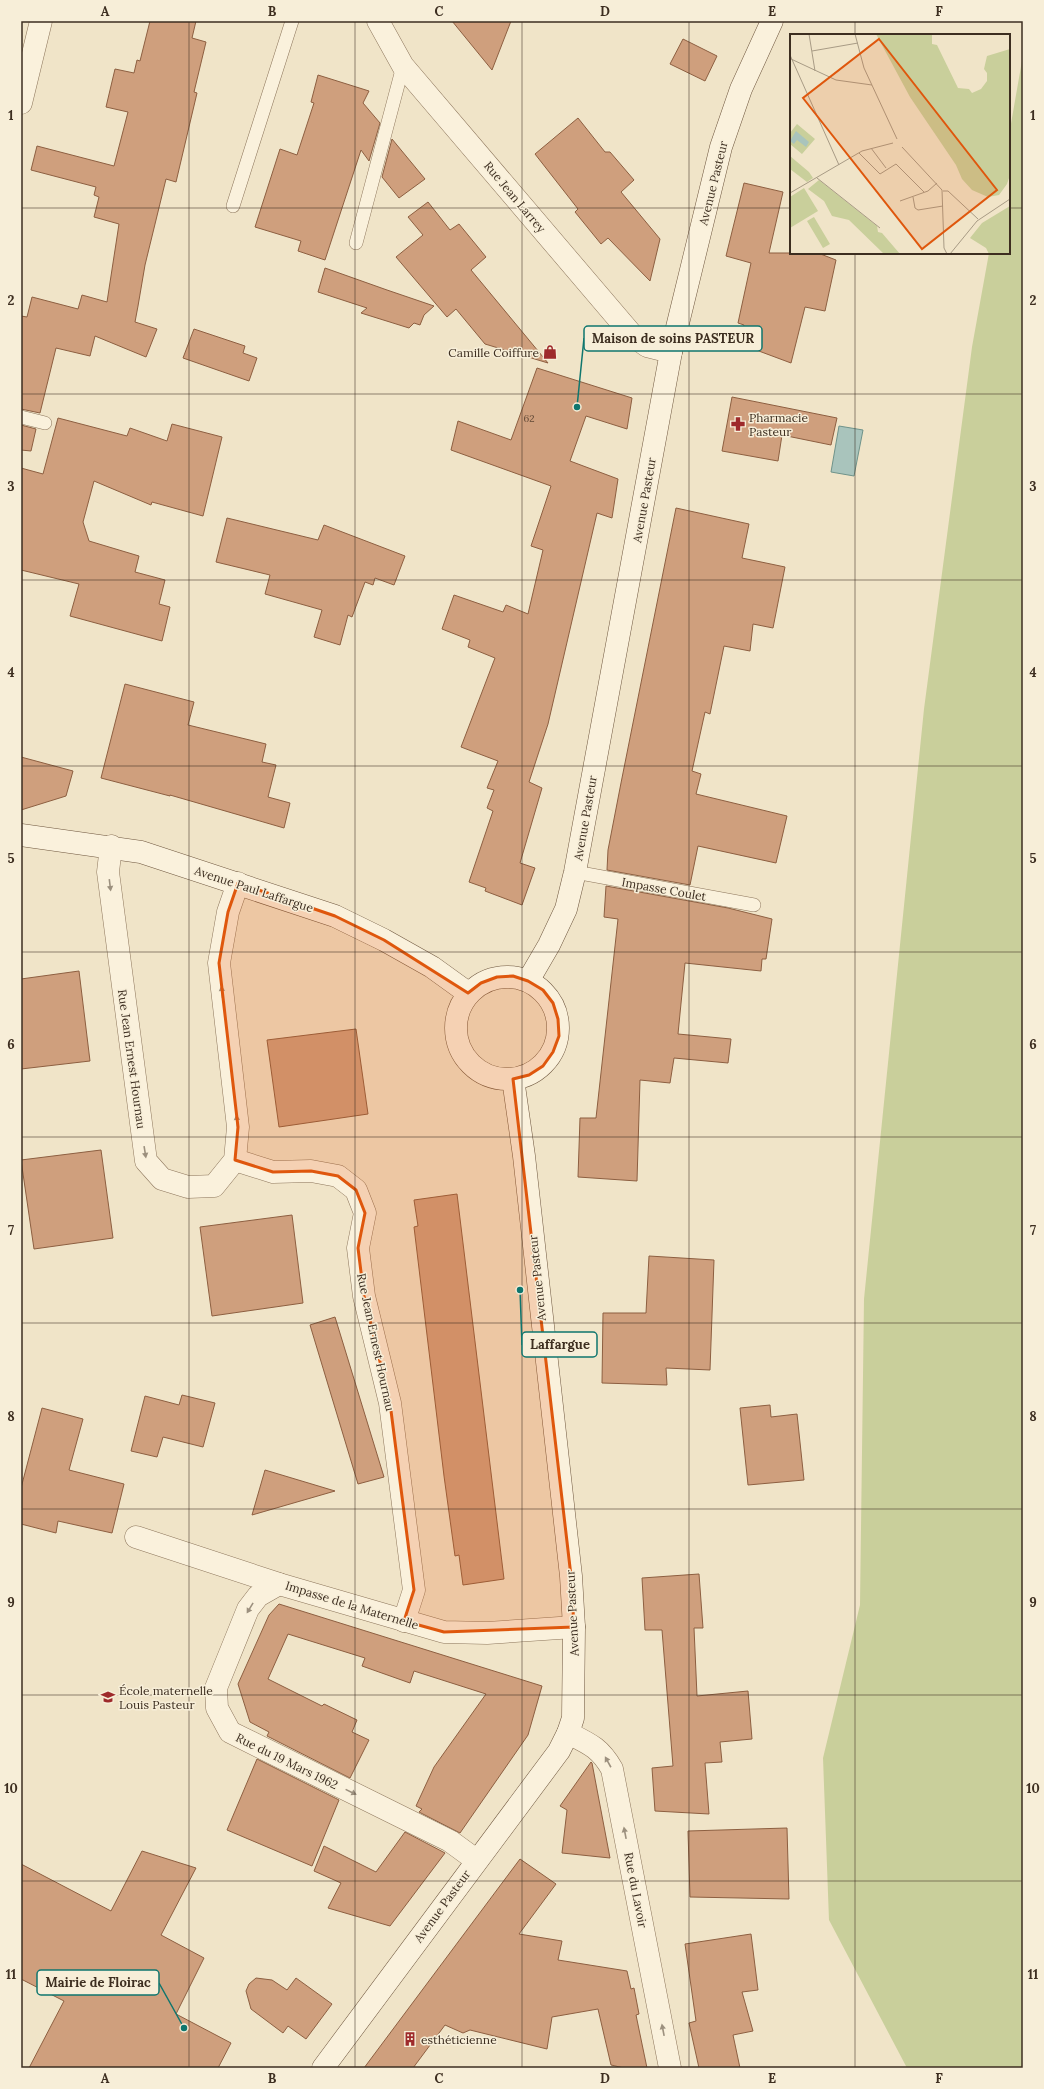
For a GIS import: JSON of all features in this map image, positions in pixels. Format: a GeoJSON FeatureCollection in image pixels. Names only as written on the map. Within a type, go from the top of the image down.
{"type":"FeatureCollection","features":[{"type":"Feature","properties":{"kind":"street"},"geometry":{"type":"LineString","coordinates":[[21,103],[41,21]]}},
{"type":"Feature","properties":{"kind":"street","name":"Rue Jean Larrey"},"geometry":{"type":"LineString","coordinates":[[378,21],[403,66],[633,336],[647,346],[671,352]]}},
{"type":"Feature","properties":{"kind":"street","name":"Avenue Pasteur"},"geometry":{"type":"LineString","coordinates":[[528,981],[549,945],[566,909],[575,872],[671,352],[721,147],[741,89],[772,21]]}},
{"type":"Feature","properties":{"kind":"street","name":"Avenue Paul Laffargue"},"geometry":{"type":"LineString","coordinates":[[21,834],[112,846],[141,852],[335,916],[384,940],[432,967],[468,993]]}},
{"type":"Feature","properties":{"kind":"street","name":"Rue Jean Ernest Hournau"},"geometry":{"type":"LineString","coordinates":[[112,846],[108,872],[146,1161],[162,1179],[188,1187],[214,1186],[236,1160],[273,1172],[311,1171],[338,1176],[356,1190],[365,1213],[358,1248],[364,1296],[390,1403],[414,1590],[404,1621]]}},
{"type":"Feature","properties":{"kind":"street"},"geometry":{"type":"LineString","coordinates":[[236,1160],[238,1127],[219,963],[228,912],[238,883]]}},
{"type":"Feature","properties":{"kind":"street"},"geometry":{"type":"LineString","coordinates":[[513,976],[528,981],[543,990],[553,1003],[558,1019],[559,1036],[553,1052],[543,1066],[529,1075],[513,1079],[495,1078],[479,1071],[466,1059],[458,1043],[455,1026],[459,1008],[468,993],[481,983],[497,977],[513,976]]}},
{"type":"Feature","properties":{"kind":"street","name":"Avenue Pasteur"},"geometry":{"type":"LineString","coordinates":[[323,2068],[476,1860],[559,1751],[568,1733],[572,1718],[574,1628],[571,1576],[524,1156],[513,1079]]}},
{"type":"Feature","properties":{"kind":"street","name":"Impasse de la Maternelle"},"geometry":{"type":"LineString","coordinates":[[136,1537],[280,1584],[444,1632],[487,1633],[574,1628]]}},
{"type":"Feature","properties":{"kind":"street","name":"Rue du 19 Mars 1962"},"geometry":{"type":"LineString","coordinates":[[280,1584],[258,1596],[248,1609],[216,1688],[217,1708],[230,1732],[450,1841],[476,1860]]}},
{"type":"Feature","properties":{"kind":"street","name":"Rue du Lavoir"},"geometry":{"type":"LineString","coordinates":[[568,1733],[588,1743],[604,1755],[612,1769],[670,2068]]}},
{"type":"Feature","properties":{"kind":"lane"},"geometry":{"type":"LineString","coordinates":[[233,206],[292,21]]}},
{"type":"Feature","properties":{"kind":"lane"},"geometry":{"type":"LineString","coordinates":[[356,242],[403,66]]}},
{"type":"Feature","properties":{"kind":"lane"},"geometry":{"type":"LineString","coordinates":[[21,417],[45,423]]}},
{"type":"Feature","properties":{"kind":"lane","name":"Impasse Coulet"},"geometry":{"type":"LineString","coordinates":[[575,872],[754,905]]}},
{"type":"Feature","properties":{"kind":"highlighted area"},"geometry":{"type":"Polygon","coordinates":[[[238,883],[335,916],[384,940],[468,993],[481,983],[497,977],[513,976],[528,981],[543,990],[553,1003],[558,1019],[559,1036],[553,1052],[543,1066],[529,1075],[513,1079],[571,1576],[574,1627],[444,1632],[404,1621],[414,1590],[390,1403],[364,1296],[358,1248],[365,1213],[356,1190],[338,1176],[311,1171],[273,1172],[235,1160],[238,1127],[219,963],[228,912],[238,883]]]}},
{"type":"Feature","properties":{"kind":"green space"},"geometry":{"type":"Polygon","coordinates":[[[1023,55],[1023,2068],[907,2068],[829,1920],[823,1758],[860,1605],[864,1299],[924,709],[972,347],[989,254],[1010,254],[1010,129],[1023,55]]]}},
{"type":"Feature","properties":{"kind":"water"},"geometry":{"type":"Polygon","coordinates":[[[839,426],[863,430],[854,476],[831,472],[839,426]]]}},
{"type":"Feature","properties":{"kind":"building"},"geometry":{"type":"Polygon","coordinates":[[[150,21],[196,21],[192,38],[206,42],[194,92],[197,93],[176,182],[166,179],[145,265],[135,322],[157,329],[146,357],[95,336],[90,356],[56,348],[40,413],[21,409],[21,316],[27,317],[32,297],[78,309],[82,295],[107,302],[119,224],[94,217],[99,197],[94,195],[96,187],[31,170],[37,146],[114,166],[128,112],[106,107],[115,69],[134,73],[137,60],[140,61],[150,21]]]}},
{"type":"Feature","properties":{"kind":"building"},"geometry":{"type":"Polygon","coordinates":[[[452,21],[511,21],[492,70],[452,21]]]}},
{"type":"Feature","properties":{"kind":"building"},"geometry":{"type":"Polygon","coordinates":[[[683,39],[717,56],[705,81],[670,64],[683,39]]]}},
{"type":"Feature","properties":{"kind":"building"},"geometry":{"type":"Polygon","coordinates":[[[318,75],[369,91],[363,103],[380,123],[369,161],[361,150],[325,260],[298,251],[301,241],[255,227],[280,149],[297,155],[314,103],[311,102],[318,75]]]}},
{"type":"Feature","properties":{"kind":"building"},"geometry":{"type":"Polygon","coordinates":[[[578,118],[605,152],[610,152],[634,180],[621,192],[660,239],[650,281],[608,238],[601,244],[575,212],[578,209],[535,154],[578,118]]]}},
{"type":"Feature","properties":{"kind":"building"},"geometry":{"type":"Polygon","coordinates":[[[392,139],[425,179],[399,198],[382,177],[392,139]]]}},
{"type":"Feature","properties":{"kind":"building"},"geometry":{"type":"Polygon","coordinates":[[[744,183],[783,192],[769,253],[821,254],[836,260],[825,311],[805,307],[791,363],[740,344],[744,325],[738,323],[751,263],[726,256],[744,183]]]}},
{"type":"Feature","properties":{"kind":"building"},"geometry":{"type":"Polygon","coordinates":[[[428,202],[450,230],[459,224],[486,257],[471,270],[548,363],[485,344],[456,309],[447,317],[396,257],[423,235],[408,217],[428,202]]]}},
{"type":"Feature","properties":{"kind":"building"},"geometry":{"type":"Polygon","coordinates":[[[325,268],[434,306],[424,315],[420,325],[414,323],[409,328],[361,313],[367,308],[318,292],[325,268]]]}},
{"type":"Feature","properties":{"kind":"building"},"geometry":{"type":"Polygon","coordinates":[[[194,329],[245,346],[243,353],[257,358],[249,381],[183,358],[194,329]]]}},
{"type":"Feature","properties":{"kind":"building"},"geometry":{"type":"Polygon","coordinates":[[[537,368],[632,398],[627,429],[586,416],[570,461],[618,479],[612,518],[597,513],[548,724],[529,782],[542,788],[520,863],[535,868],[522,905],[485,891],[486,888],[469,882],[493,811],[487,808],[494,790],[487,788],[498,761],[461,747],[495,658],[468,647],[470,640],[442,629],[454,595],[503,612],[506,605],[528,614],[543,550],[531,546],[551,486],[451,450],[458,421],[511,440],[537,368]]]}},
{"type":"Feature","properties":{"kind":"building"},"geometry":{"type":"Polygon","coordinates":[[[732,397],[837,418],[831,445],[782,435],[778,461],[722,451],[732,397]]]}},
{"type":"Feature","properties":{"kind":"building"},"geometry":{"type":"Polygon","coordinates":[[[58,418],[127,436],[130,428],[167,441],[172,424],[222,437],[203,516],[152,502],[151,505],[94,481],[83,522],[89,541],[139,556],[135,572],[165,580],[159,604],[170,607],[162,641],[70,616],[79,584],[21,570],[21,468],[43,474],[58,418]]]}},
{"type":"Feature","properties":{"kind":"building"},"geometry":{"type":"Polygon","coordinates":[[[21,425],[36,429],[31,451],[21,450],[21,425]]]}},
{"type":"Feature","properties":{"kind":"building"},"geometry":{"type":"Polygon","coordinates":[[[676,508],[749,524],[742,558],[785,567],[773,628],[753,624],[750,651],[724,646],[710,714],[705,712],[692,771],[701,774],[696,794],[787,816],[776,863],[698,846],[690,885],[607,870],[608,850],[676,508]]]}},
{"type":"Feature","properties":{"kind":"building"},"geometry":{"type":"Polygon","coordinates":[[[227,518],[318,540],[324,525],[405,556],[394,585],[375,578],[373,585],[365,582],[352,617],[348,615],[340,645],[314,637],[322,610],[265,594],[270,575],[216,562],[227,518]]]}},
{"type":"Feature","properties":{"kind":"building"},"geometry":{"type":"Polygon","coordinates":[[[125,684],[194,702],[188,725],[266,744],[262,762],[276,765],[268,797],[290,803],[284,828],[170,795],[101,778],[125,684]]]}},
{"type":"Feature","properties":{"kind":"building"},"geometry":{"type":"Polygon","coordinates":[[[21,757],[73,771],[66,796],[21,810],[21,757]]]}},
{"type":"Feature","properties":{"kind":"building"},"geometry":{"type":"Polygon","coordinates":[[[606,886],[728,908],[772,919],[766,959],[762,959],[761,971],[685,963],[678,1034],[731,1039],[728,1063],[674,1058],[670,1083],[640,1080],[637,1181],[578,1177],[580,1118],[596,1118],[618,919],[604,917],[606,886]]]}},
{"type":"Feature","properties":{"kind":"building"},"geometry":{"type":"Polygon","coordinates":[[[79,971],[90,1061],[21,1069],[21,979],[79,971]]]}},
{"type":"Feature","properties":{"kind":"building"},"geometry":{"type":"Polygon","coordinates":[[[356,1029],[368,1114],[279,1127],[267,1040],[356,1029]]]}},
{"type":"Feature","properties":{"kind":"building"},"geometry":{"type":"Polygon","coordinates":[[[101,1150],[113,1238],[34,1249],[21,1160],[101,1150]]]}},
{"type":"Feature","properties":{"kind":"building"},"geometry":{"type":"Polygon","coordinates":[[[457,1194],[504,1579],[463,1585],[459,1555],[455,1556],[444,1476],[414,1227],[418,1226],[414,1200],[457,1194]]]}},
{"type":"Feature","properties":{"kind":"building"},"geometry":{"type":"Polygon","coordinates":[[[292,1215],[303,1303],[212,1316],[200,1227],[292,1215]]]}},
{"type":"Feature","properties":{"kind":"building"},"geometry":{"type":"Polygon","coordinates":[[[649,1256],[714,1260],[710,1370],[666,1368],[667,1385],[602,1383],[603,1313],[646,1313],[649,1256]]]}},
{"type":"Feature","properties":{"kind":"building"},"geometry":{"type":"Polygon","coordinates":[[[335,1317],[384,1477],[358,1484],[310,1325],[335,1317]]]}},
{"type":"Feature","properties":{"kind":"building"},"geometry":{"type":"Polygon","coordinates":[[[182,1395],[215,1403],[203,1447],[163,1437],[157,1457],[131,1451],[145,1396],[179,1405],[182,1395]]]}},
{"type":"Feature","properties":{"kind":"building"},"geometry":{"type":"Polygon","coordinates":[[[770,1405],[771,1417],[797,1414],[804,1480],[748,1485],[740,1408],[770,1405]]]}},
{"type":"Feature","properties":{"kind":"building"},"geometry":{"type":"Polygon","coordinates":[[[42,1408],[83,1419],[69,1470],[124,1484],[112,1533],[58,1521],[56,1533],[21,1524],[21,1488],[42,1408]]]}},
{"type":"Feature","properties":{"kind":"building"},"geometry":{"type":"Polygon","coordinates":[[[265,1470],[335,1491],[252,1515],[265,1470]]]}},
{"type":"Feature","properties":{"kind":"building"},"geometry":{"type":"Polygon","coordinates":[[[699,1574],[703,1628],[694,1628],[697,1696],[748,1691],[752,1739],[720,1742],[722,1762],[705,1763],[709,1814],[655,1811],[652,1768],[673,1766],[662,1630],[645,1630],[642,1578],[699,1574]]]}},
{"type":"Feature","properties":{"kind":"building"},"geometry":{"type":"Polygon","coordinates":[[[279,1604],[542,1686],[528,1735],[460,1833],[419,1812],[422,1809],[416,1806],[434,1767],[486,1694],[414,1671],[410,1683],[362,1666],[365,1658],[288,1634],[268,1679],[322,1706],[324,1704],[357,1720],[352,1732],[369,1740],[350,1778],[267,1736],[269,1732],[250,1722],[238,1684],[269,1615],[279,1604]]]}},
{"type":"Feature","properties":{"kind":"building"},"geometry":{"type":"Polygon","coordinates":[[[257,1759],[339,1800],[312,1866],[227,1830],[257,1759]]]}},
{"type":"Feature","properties":{"kind":"building"},"geometry":{"type":"Polygon","coordinates":[[[591,1762],[610,1858],[562,1853],[567,1810],[560,1806],[591,1762]]]}},
{"type":"Feature","properties":{"kind":"building"},"geometry":{"type":"Polygon","coordinates":[[[787,1828],[789,1899],[690,1897],[688,1831],[787,1828]]]}},
{"type":"Feature","properties":{"kind":"building"},"geometry":{"type":"Polygon","coordinates":[[[405,1832],[445,1853],[390,1926],[328,1908],[341,1883],[314,1871],[324,1846],[376,1872],[405,1832]]]}},
{"type":"Feature","properties":{"kind":"building"},"geometry":{"type":"Polygon","coordinates":[[[142,1851],[196,1868],[161,1935],[204,1958],[176,2014],[231,2043],[218,2068],[29,2068],[64,2001],[21,1979],[21,1864],[111,1911],[142,1851]]]}},
{"type":"Feature","properties":{"kind":"building"},"geometry":{"type":"Polygon","coordinates":[[[520,1859],[556,1884],[519,1934],[562,1941],[558,1960],[627,1971],[631,1989],[634,1988],[639,2014],[636,2015],[647,2068],[624,2068],[611,2065],[598,2009],[552,2017],[547,2049],[470,2030],[463,2033],[445,2025],[413,2068],[364,2068],[520,1859]]]}},
{"type":"Feature","properties":{"kind":"building"},"geometry":{"type":"Polygon","coordinates":[[[751,1934],[758,1990],[742,1992],[753,2031],[733,2035],[740,2068],[699,2068],[689,2023],[696,2021],[685,1944],[751,1934]]]}},
{"type":"Feature","properties":{"kind":"building"},"geometry":{"type":"Polygon","coordinates":[[[256,1978],[272,1980],[287,1990],[296,1978],[332,2004],[306,2039],[288,2026],[283,2033],[251,2009],[246,1991],[249,1984],[256,1978]]]}},
{"type":"Feature","properties":{"kind":"place","name":"Camille Coiffure"},"geometry":{"type":"Point","coordinates":[550,352]}},
{"type":"Feature","properties":{"kind":"place","name":"Maison de soins PASTEUR"},"geometry":{"type":"Point","coordinates":[577,407]}},
{"type":"Feature","properties":{"kind":"place","name":"Pharmacie Pasteur"},"geometry":{"type":"Point","coordinates":[738,424]}},
{"type":"Feature","properties":{"kind":"place","name":"Laffargue"},"geometry":{"type":"Point","coordinates":[520,1290]}},
{"type":"Feature","properties":{"kind":"place","name":"École maternelle Louis Pasteur"},"geometry":{"type":"Point","coordinates":[108,1697]}},
{"type":"Feature","properties":{"kind":"place","name":"Mairie de Floirac"},"geometry":{"type":"Point","coordinates":[184,2028]}},
{"type":"Feature","properties":{"kind":"place","name":"esthéticienne"},"geometry":{"type":"Point","coordinates":[410,2039]}}]}
